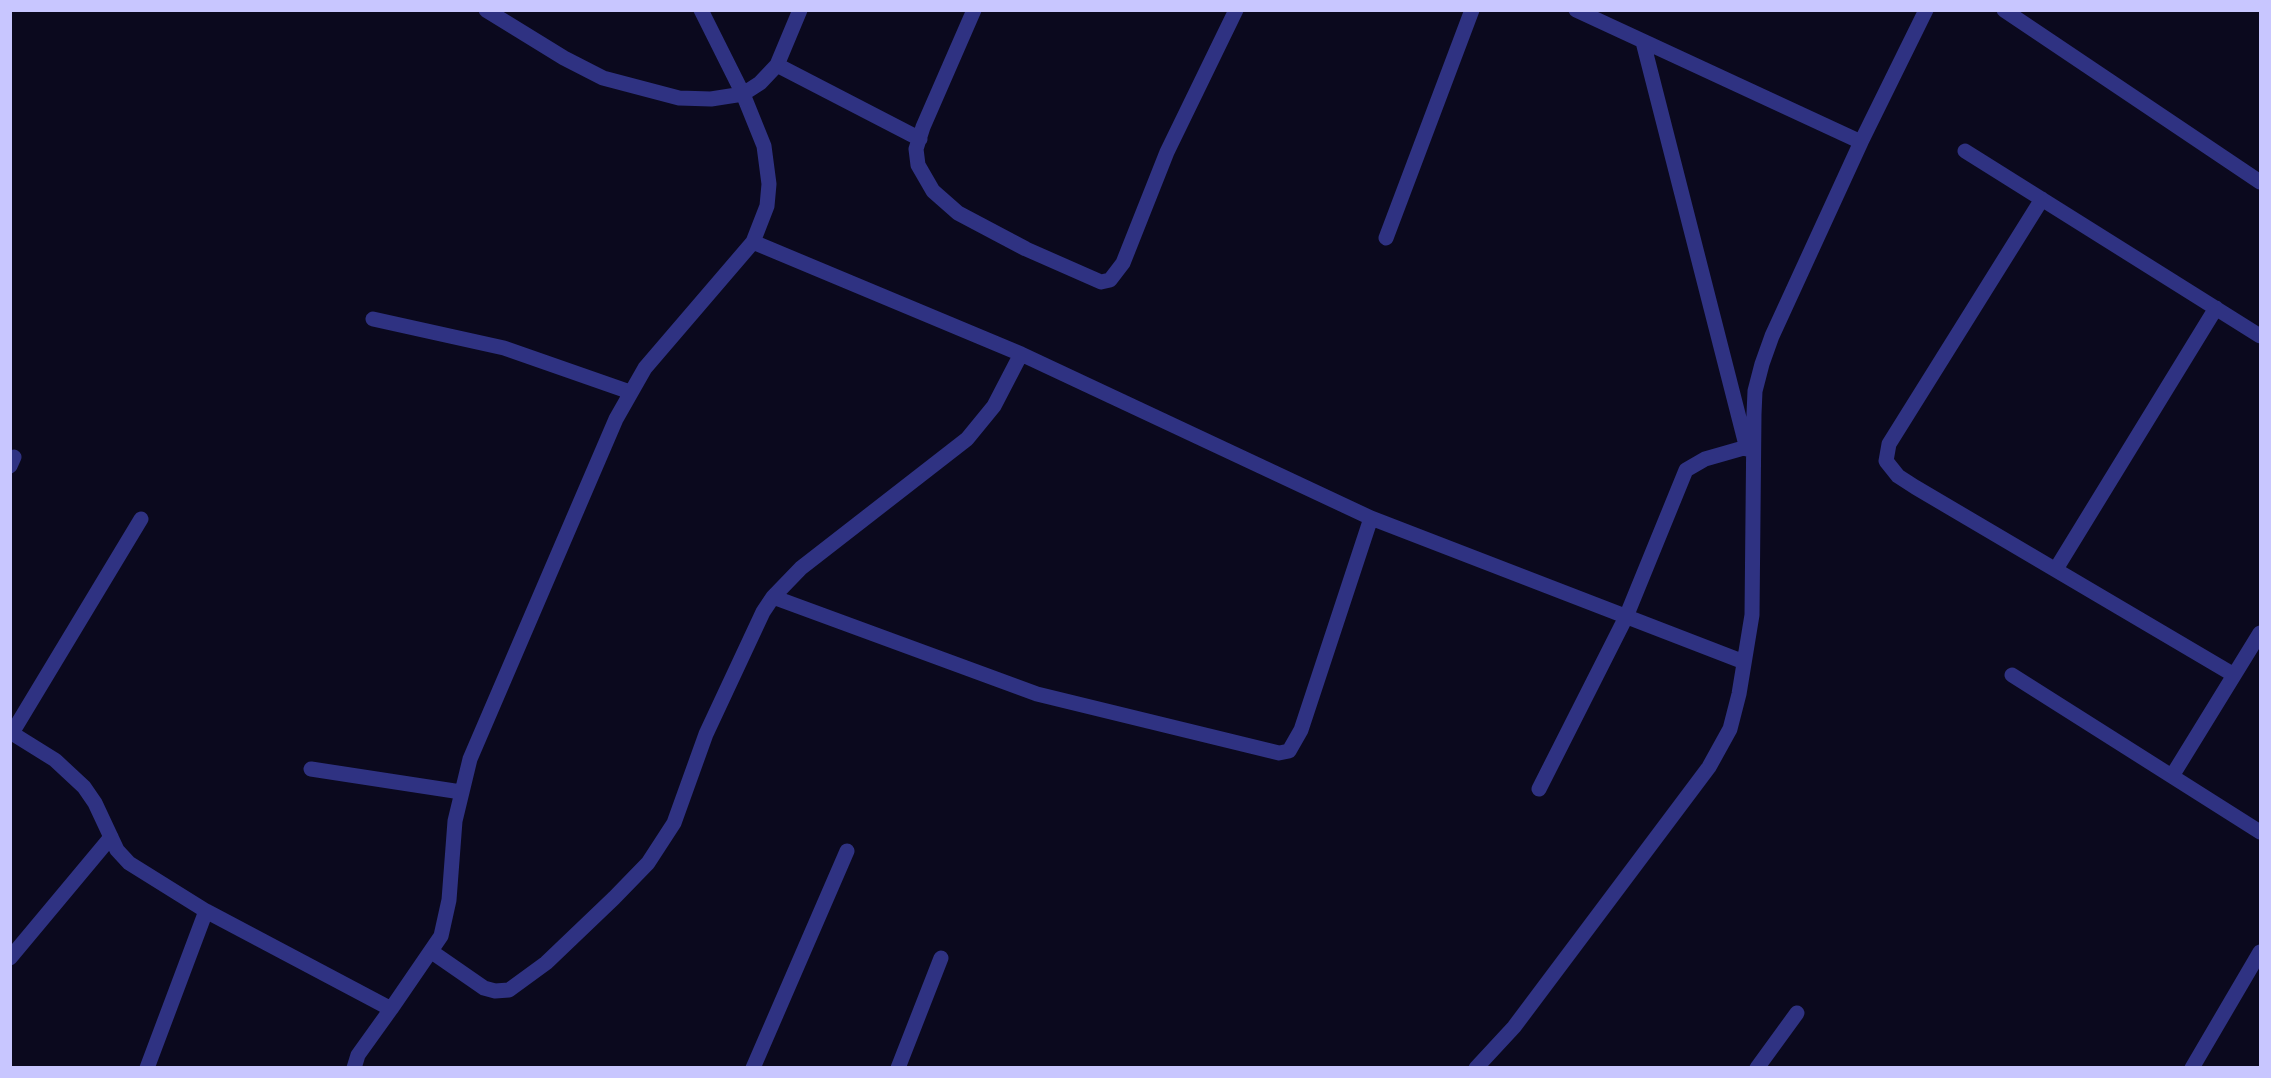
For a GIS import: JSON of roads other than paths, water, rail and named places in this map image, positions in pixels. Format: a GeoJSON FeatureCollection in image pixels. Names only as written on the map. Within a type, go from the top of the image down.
{"type":"FeatureCollection","features":[{"type":"Feature","properties":{"kind":"street"},"geometry":{"type":"LineString","coordinates":[[486,10],[603,78],[679,98],[711,99],[743,94],[760,83],[777,65],[800,10]]}},
{"type":"Feature","properties":{"kind":"street"},"geometry":{"type":"LineString","coordinates":[[354,1068],[358,1055],[441,936],[449,900],[455,821],[470,759],[616,419],[645,368],[753,242],[767,206],[769,184],[764,146],[743,94],[701,10]]}},
{"type":"Feature","properties":{"kind":"street"},"geometry":{"type":"LineString","coordinates":[[974,10],[916,149],[918,165],[924,177],[943,201],[958,213],[1089,279],[1101,282],[1110,280],[1123,263],[1167,152],[1236,10]]}},
{"type":"Feature","properties":{"kind":"street"},"geometry":{"type":"LineString","coordinates":[[1386,238],[1472,10]]}},
{"type":"Feature","properties":{"kind":"street"},"geometry":{"type":"LineString","coordinates":[[1576,10],[1860,142]]}},
{"type":"Feature","properties":{"kind":"street"},"geometry":{"type":"LineString","coordinates":[[1476,1068],[1514,1027],[1709,767],[1730,729],[1752,615],[1752,466],[1755,391],[1762,364],[1772,336],[1860,142],[1926,10]]}},
{"type":"Feature","properties":{"kind":"street"},"geometry":{"type":"LineString","coordinates":[[2015,13],[2260,182]]}},
{"type":"Feature","properties":{"kind":"street"},"geometry":{"type":"LineString","coordinates":[[1643,42],[1752,466]]}},
{"type":"Feature","properties":{"kind":"street"},"geometry":{"type":"LineString","coordinates":[[777,65],[920,140]]}},
{"type":"Feature","properties":{"kind":"street"},"geometry":{"type":"LineString","coordinates":[[1965,151],[2260,336]]}},
{"type":"Feature","properties":{"kind":"street"},"geometry":{"type":"LineString","coordinates":[[2042,199],[1889,444],[1886,461],[1898,476],[2234,675]]}},
{"type":"Feature","properties":{"kind":"street"},"geometry":{"type":"LineString","coordinates":[[753,242],[1021,354],[1371,518],[1744,662]]}},
{"type":"Feature","properties":{"kind":"street"},"geometry":{"type":"LineString","coordinates":[[2056,569],[2216,308]]}},
{"type":"Feature","properties":{"kind":"street"},"geometry":{"type":"LineString","coordinates":[[373,319],[504,348],[630,392]]}},
{"type":"Feature","properties":{"kind":"street"},"geometry":{"type":"LineString","coordinates":[[432,952],[484,988],[495,991],[509,990],[546,963],[620,892],[648,863],[674,824],[706,734],[773,597],[801,568],[967,439],[994,406],[1021,354]]}},
{"type":"Feature","properties":{"kind":"street"},"geometry":{"type":"LineString","coordinates":[[1539,789],[1626,617],[1686,470],[1705,459],[1747,447]]}},
{"type":"Feature","properties":{"kind":"street"},"geometry":{"type":"LineString","coordinates":[[773,597],[1020,688],[1086,708],[1214,735],[1279,753],[1288,751],[1301,730],[1371,518]]}},
{"type":"Feature","properties":{"kind":"street"},"geometry":{"type":"LineString","coordinates":[[141,519],[11,733],[69,771],[95,803],[117,850],[129,863],[206,911],[391,1009]]}},
{"type":"Feature","properties":{"kind":"street"},"geometry":{"type":"LineString","coordinates":[[2172,776],[2260,633]]}},
{"type":"Feature","properties":{"kind":"street"},"geometry":{"type":"LineString","coordinates":[[2012,675],[2260,832]]}},
{"type":"Feature","properties":{"kind":"street"},"geometry":{"type":"LineString","coordinates":[[311,769],[461,792]]}},
{"type":"Feature","properties":{"kind":"street"},"geometry":{"type":"LineString","coordinates":[[10,958],[111,837]]}},
{"type":"Feature","properties":{"kind":"street"},"geometry":{"type":"LineString","coordinates":[[753,1068],[847,851]]}},
{"type":"Feature","properties":{"kind":"street"},"geometry":{"type":"LineString","coordinates":[[147,1068],[206,911]]}},
{"type":"Feature","properties":{"kind":"street"},"geometry":{"type":"LineString","coordinates":[[2192,1068],[2260,952]]}},
{"type":"Feature","properties":{"kind":"street"},"geometry":{"type":"LineString","coordinates":[[898,1068],[940,958]]}},
{"type":"Feature","properties":{"kind":"street"},"geometry":{"type":"LineString","coordinates":[[1757,1068],[1797,1013]]}}]}
